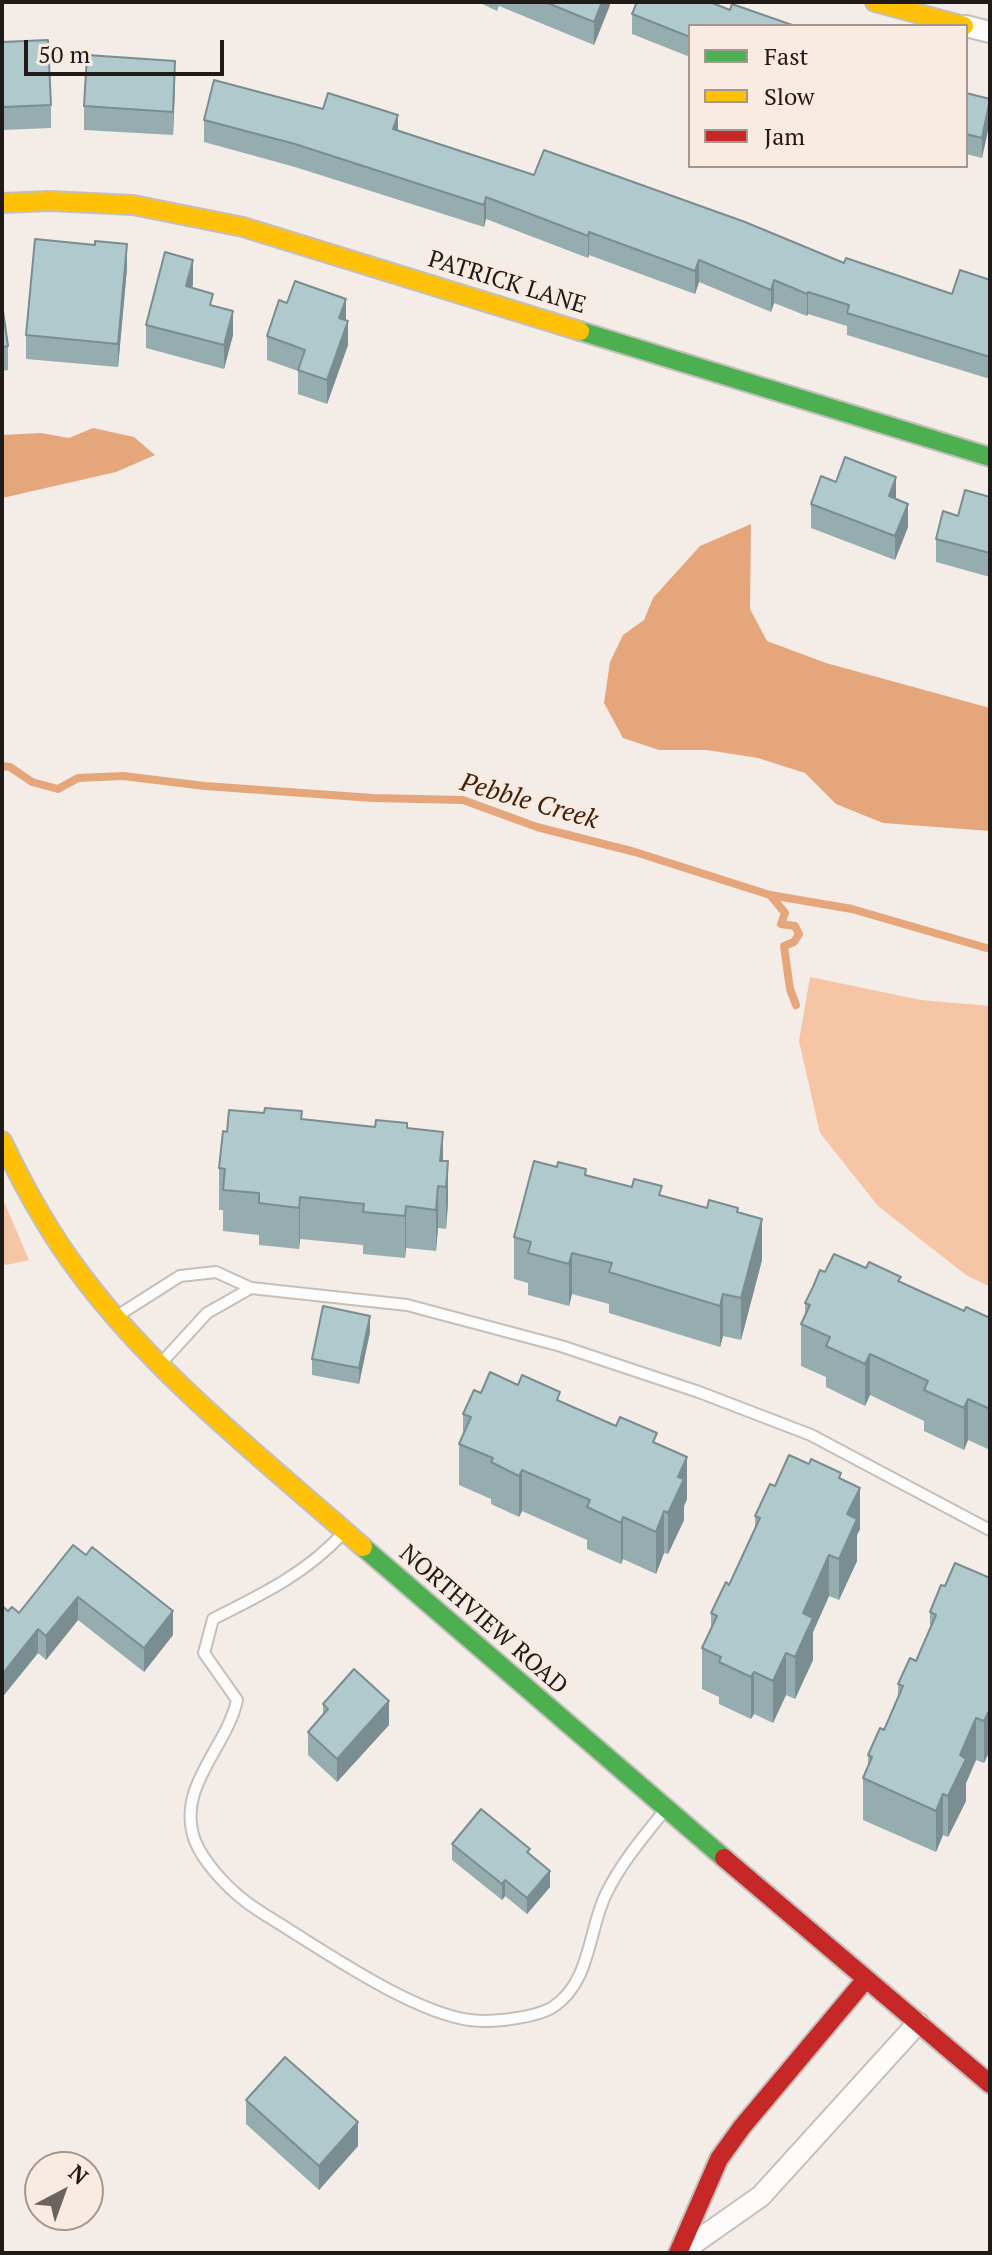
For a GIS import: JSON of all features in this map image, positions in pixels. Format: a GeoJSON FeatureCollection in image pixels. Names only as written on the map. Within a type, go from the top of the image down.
{"type":"FeatureCollection","features":[{"type":"Feature","properties":{"kind":"street"},"geometry":{"type":"LineString","coordinates":[[875,2],[958,24]]}},
{"type":"Feature","properties":{"kind":"street"},"geometry":{"type":"LineString","coordinates":[[968,27],[990,32]]}},
{"type":"Feature","properties":{"kind":"street","name":"PATRICK LANE"},"geometry":{"type":"LineString","coordinates":[[2,203],[50,201],[133,205],[243,227],[990,457]]}},
{"type":"Feature","properties":{"kind":"street","name":"NORTHVIEW ROAD"},"geometry":{"type":"LineString","coordinates":[[2,1141],[22,1186],[67,1259],[114,1318],[159,1365],[665,1810],[990,2084]]}},
{"type":"Feature","properties":{"kind":"street"},"geometry":{"type":"LineString","coordinates":[[679,2253],[719,2159],[742,2127],[866,1979]]}},
{"type":"Feature","properties":{"kind":"street"},"geometry":{"type":"LineString","coordinates":[[679,2253],[761,2196],[918,2023]]}},
{"type":"Feature","properties":{"kind":"lane"},"geometry":{"type":"LineString","coordinates":[[114,1318],[180,1276],[216,1272],[251,1288],[407,1305],[587,1355],[699,1392],[811,1435],[990,1530]]}},
{"type":"Feature","properties":{"kind":"lane"},"geometry":{"type":"LineString","coordinates":[[159,1365],[207,1313],[251,1288]]}},
{"type":"Feature","properties":{"kind":"lane"},"geometry":{"type":"LineString","coordinates":[[345,1531],[326,1552],[282,1584],[213,1619],[204,1653],[237,1700],[232,1721],[207,1762],[190,1805],[195,1840],[211,1866],[245,1901],[345,1965],[428,2008],[468,2020],[502,2022],[552,2008],[575,1986],[605,1895],[631,1853],[665,1810]]}},
{"type":"Feature","properties":{"kind":"shaded area"},"geometry":{"type":"Polygon","coordinates":[[[93,428],[134,437],[155,455],[116,472],[2,498],[2,435],[41,433],[69,438],[93,428]]]}},
{"type":"Feature","properties":{"kind":"shaded area"},"geometry":{"type":"Polygon","coordinates":[[[751,524],[750,609],[767,641],[826,663],[990,708],[990,831],[883,823],[836,804],[805,773],[758,758],[707,750],[659,750],[623,738],[604,703],[610,662],[623,635],[644,620],[653,598],[700,546],[751,524]]]}},
{"type":"Feature","properties":{"kind":"shaded area"},"geometry":{"type":"Polygon","coordinates":[[[810,977],[921,1000],[990,1006],[990,1287],[966,1275],[878,1206],[820,1133],[799,1041],[810,977]]]}},
{"type":"Feature","properties":{"kind":"shaded area"},"geometry":{"type":"Polygon","coordinates":[[[2,1197],[29,1260],[6,1265],[2,1263],[2,1197]]]}},
{"type":"Feature","properties":{"kind":"building"},"geometry":{"type":"Polygon","coordinates":[[[545,2],[602,2],[594,22],[545,2]]]}},
{"type":"Feature","properties":{"kind":"building"},"geometry":{"type":"Polygon","coordinates":[[[637,2],[710,2],[730,10],[732,4],[789,24],[688,24],[688,36],[632,14],[637,2]]]}},
{"type":"Feature","properties":{"kind":"building"},"geometry":{"type":"Polygon","coordinates":[[[48,40],[51,105],[2,107],[2,42],[48,40]]]}},
{"type":"Feature","properties":{"kind":"building"},"geometry":{"type":"Polygon","coordinates":[[[87,55],[175,61],[173,112],[84,106],[87,55]]]}},
{"type":"Feature","properties":{"kind":"building"},"geometry":{"type":"Polygon","coordinates":[[[214,80],[323,109],[328,93],[398,115],[393,129],[534,175],[544,150],[745,222],[844,263],[846,258],[952,294],[960,270],[990,280],[990,357],[847,313],[849,305],[807,294],[774,280],[771,290],[699,260],[695,271],[589,232],[588,236],[486,197],[484,205],[295,144],[204,120],[214,80]]]}},
{"type":"Feature","properties":{"kind":"building"},"geometry":{"type":"Polygon","coordinates":[[[968,94],[990,99],[982,138],[968,134],[968,94]]]}},
{"type":"Feature","properties":{"kind":"building"},"geometry":{"type":"Polygon","coordinates":[[[35,239],[95,245],[95,241],[127,244],[118,344],[26,335],[35,239]]]}},
{"type":"Feature","properties":{"kind":"building"},"geometry":{"type":"Polygon","coordinates":[[[165,252],[193,260],[186,286],[213,294],[210,305],[233,311],[224,345],[146,325],[165,252]]]}},
{"type":"Feature","properties":{"kind":"building"},"geometry":{"type":"Polygon","coordinates":[[[295,281],[346,299],[339,318],[348,321],[327,380],[298,370],[305,350],[267,336],[279,300],[287,303],[295,281]]]}},
{"type":"Feature","properties":{"kind":"building"},"geometry":{"type":"Polygon","coordinates":[[[2,304],[8,346],[2,347],[2,304]]]}},
{"type":"Feature","properties":{"kind":"building"},"geometry":{"type":"Polygon","coordinates":[[[845,457],[896,477],[889,496],[908,504],[895,536],[811,504],[821,476],[836,482],[845,457]]]}},
{"type":"Feature","properties":{"kind":"building"},"geometry":{"type":"Polygon","coordinates":[[[965,490],[990,497],[990,553],[936,539],[943,511],[958,516],[965,490]]]}},
{"type":"Feature","properties":{"kind":"building"},"geometry":{"type":"Polygon","coordinates":[[[265,1108],[302,1111],[301,1119],[375,1127],[376,1120],[407,1123],[407,1128],[443,1132],[440,1161],[448,1161],[446,1187],[438,1186],[436,1210],[406,1206],[405,1216],[363,1212],[364,1204],[300,1197],[299,1208],[259,1203],[259,1193],[223,1190],[225,1169],[219,1168],[229,1110],[264,1113],[265,1108]]]}},
{"type":"Feature","properties":{"kind":"building"},"geometry":{"type":"Polygon","coordinates":[[[534,1161],[557,1167],[558,1162],[586,1169],[585,1175],[632,1187],[634,1179],[662,1186],[659,1195],[707,1208],[709,1200],[762,1219],[741,1298],[723,1294],[720,1306],[609,1272],[612,1263],[572,1253],[569,1264],[528,1253],[531,1242],[514,1237],[534,1161]]]}},
{"type":"Feature","properties":{"kind":"building"},"geometry":{"type":"Polygon","coordinates":[[[834,1254],[866,1268],[869,1262],[901,1277],[898,1281],[964,1311],[966,1307],[990,1318],[990,1409],[968,1399],[964,1408],[924,1390],[928,1381],[870,1354],[865,1364],[826,1346],[830,1337],[801,1324],[810,1305],[805,1303],[820,1270],[825,1272],[834,1254]]]}},
{"type":"Feature","properties":{"kind":"building"},"geometry":{"type":"Polygon","coordinates":[[[323,1306],[370,1316],[359,1368],[312,1359],[323,1306]]]}},
{"type":"Feature","properties":{"kind":"building"},"geometry":{"type":"Polygon","coordinates":[[[490,1372],[518,1385],[522,1375],[560,1392],[557,1400],[616,1426],[620,1417],[657,1433],[653,1442],[687,1457],[678,1477],[684,1479],[668,1513],[664,1511],[656,1532],[623,1517],[621,1523],[587,1507],[590,1500],[522,1470],[519,1476],[491,1462],[493,1458],[459,1444],[471,1417],[463,1414],[474,1390],[481,1393],[490,1372]]]}},
{"type":"Feature","properties":{"kind":"building"},"geometry":{"type":"Polygon","coordinates":[[[789,1455],[809,1464],[811,1459],[841,1473],[839,1478],[860,1488],[847,1514],[857,1519],[839,1559],[829,1555],[803,1613],[813,1618],[795,1657],[786,1653],[773,1681],[754,1672],[751,1677],[719,1662],[721,1657],[702,1648],[717,1616],[711,1613],[726,1582],[729,1585],[760,1518],[755,1516],[770,1484],[775,1486],[789,1455]]]}},
{"type":"Feature","properties":{"kind":"building"},"geometry":{"type":"Polygon","coordinates":[[[73,1545],[86,1555],[92,1547],[173,1611],[144,1648],[78,1597],[46,1636],[38,1629],[4,1672],[2,1606],[8,1611],[12,1607],[19,1613],[73,1545]]]}},
{"type":"Feature","properties":{"kind":"building"},"geometry":{"type":"Polygon","coordinates":[[[955,1563],[990,1578],[990,1709],[984,1721],[976,1718],[960,1755],[966,1759],[948,1796],[943,1794],[936,1811],[863,1778],[872,1757],[868,1755],[880,1728],[884,1730],[903,1686],[898,1684],[910,1658],[916,1661],[936,1615],[930,1612],[941,1585],[945,1586],[955,1563]]]}},
{"type":"Feature","properties":{"kind":"building"},"geometry":{"type":"Polygon","coordinates":[[[354,1669],[389,1701],[337,1759],[308,1732],[328,1709],[323,1704],[354,1669]]]}},
{"type":"Feature","properties":{"kind":"building"},"geometry":{"type":"Polygon","coordinates":[[[481,1809],[530,1849],[527,1852],[550,1871],[527,1898],[505,1880],[502,1884],[452,1844],[481,1809]]]}},
{"type":"Feature","properties":{"kind":"building"},"geometry":{"type":"Polygon","coordinates":[[[285,2057],[358,2122],[319,2166],[246,2100],[285,2057]]]}},
{"type":"Feature","properties":{"kind":"waterway","name":"Pebble Creek"},"geometry":{"type":"LineString","coordinates":[[2,766],[10,767],[32,782],[58,789],[78,778],[123,776],[205,786],[373,798],[463,800],[537,827],[635,852],[770,895],[852,909],[990,949]]}},
{"type":"Feature","properties":{"kind":"waterway"},"geometry":{"type":"LineString","coordinates":[[771,896],[785,913],[781,924],[795,926],[799,934],[794,942],[784,946],[790,989],[796,1005]]}},
{"type":"Feature","properties":{"kind":"traffic: fast"},"geometry":{"type":"LineString","coordinates":[[580,331],[990,457]]}},
{"type":"Feature","properties":{"kind":"traffic: fast"},"geometry":{"type":"LineString","coordinates":[[363,1547],[724,1858]]}},
{"type":"Feature","properties":{"kind":"traffic: slow"},"geometry":{"type":"LineString","coordinates":[[875,2],[957,24]]}},
{"type":"Feature","properties":{"kind":"traffic: slow"},"geometry":{"type":"LineString","coordinates":[[2,203],[50,201],[133,205],[243,227],[580,331]]}},
{"type":"Feature","properties":{"kind":"traffic: slow"},"geometry":{"type":"LineString","coordinates":[[2,1141],[57,1241],[109,1310],[214,1417],[363,1547]]}},
{"type":"Feature","properties":{"kind":"traffic: jam"},"geometry":{"type":"LineString","coordinates":[[724,1858],[990,2084]]}},
{"type":"Feature","properties":{"kind":"traffic: jam"},"geometry":{"type":"LineString","coordinates":[[678,2253],[719,2159],[742,2127],[866,1979]]}}]}
